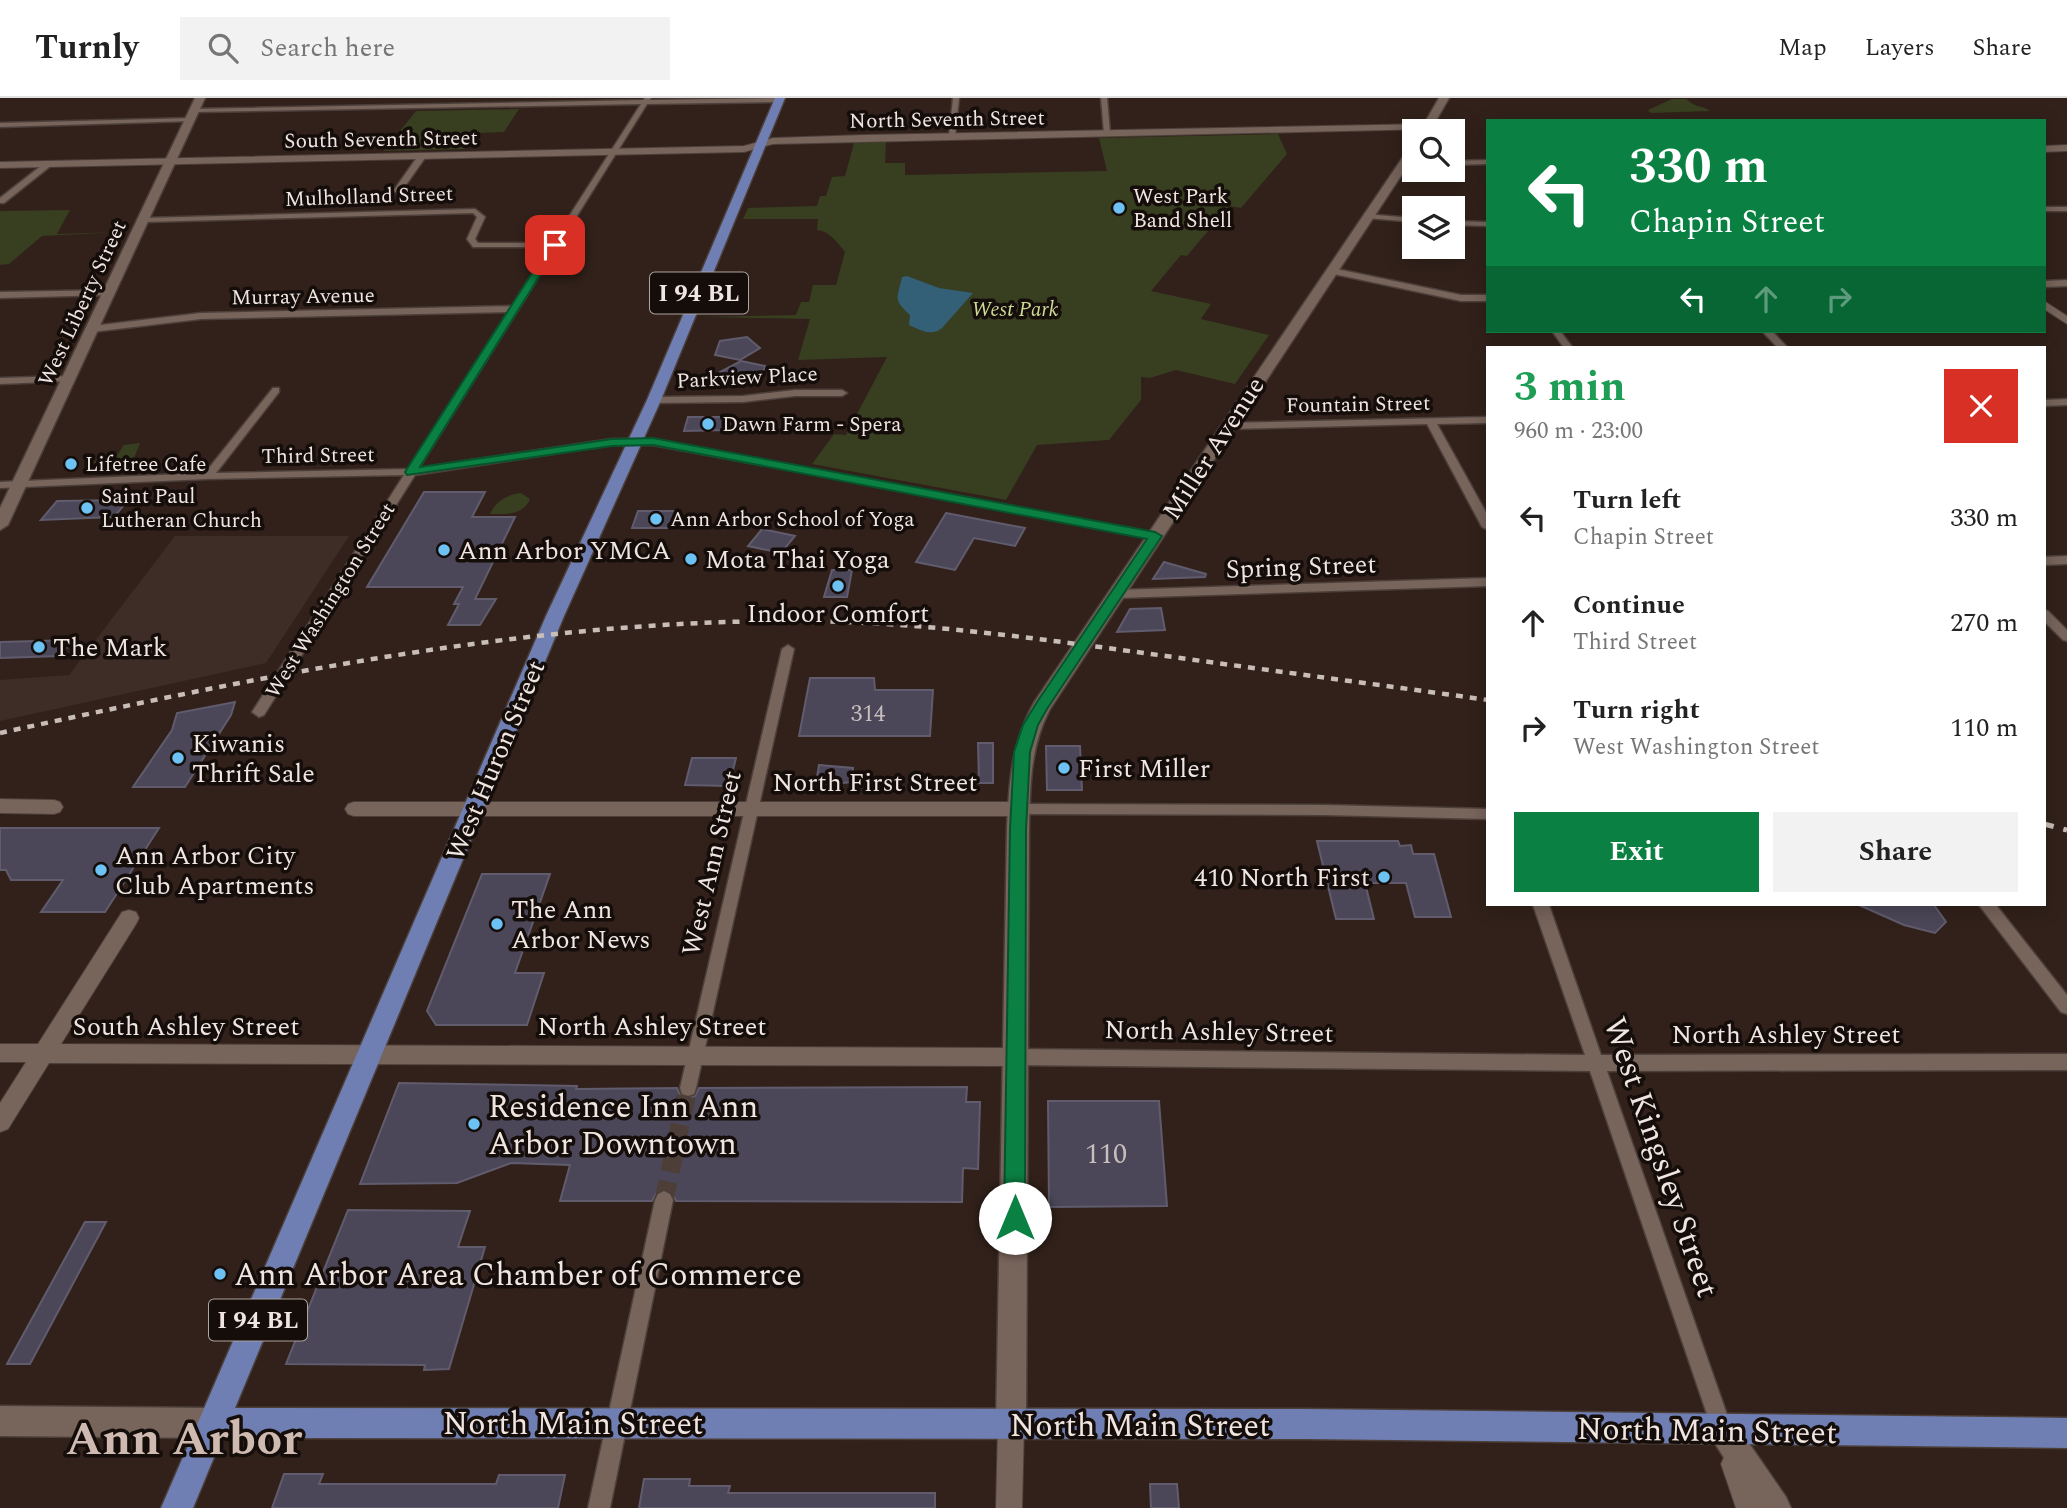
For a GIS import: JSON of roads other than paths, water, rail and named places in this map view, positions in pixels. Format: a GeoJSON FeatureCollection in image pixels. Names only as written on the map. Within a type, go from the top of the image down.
{"type":"FeatureCollection","features":[{"type":"Feature","properties":{"kind":"main road","name":"West Liberty Street"},"geometry":{"type":"LineString","coordinates":[[0,525],[200,98]]}},
{"type":"Feature","properties":{"kind":"main road"},"geometry":{"type":"LineString","coordinates":[[1432,119],[1444,98]]}},
{"type":"Feature","properties":{"kind":"main road","name":"West Huron Street"},"geometry":{"type":"LineString","coordinates":[[213,1423],[473,809],[561,604],[636,442],[780,99]]}},
{"type":"Feature","properties":{"kind":"main road","name":"Miller Avenue"},"geometry":{"type":"LineString","coordinates":[[1011,1426],[1022,752],[1031,725],[1116,594],[1367,216],[1402,172]]}},
{"type":"Feature","properties":{"kind":"main road"},"geometry":{"type":"LineString","coordinates":[[0,1421],[213,1423]]}},
{"type":"Feature","properties":{"kind":"main road","name":"North Main Street"},"geometry":{"type":"LineString","coordinates":[[213,1423],[617,1422],[1011,1426],[1305,1424],[2067,1433]]}},
{"type":"Feature","properties":{"kind":"main road","name":"I 94 BL"},"geometry":{"type":"LineString","coordinates":[[177,1508],[213,1423]]}},
{"type":"Feature","properties":{"kind":"main road"},"geometry":{"type":"LineString","coordinates":[[1722,1431],[1775,1508]]}},
{"type":"Feature","properties":{"kind":"street"},"geometry":{"type":"LineString","coordinates":[[952,136],[956,98]]}},
{"type":"Feature","properties":{"kind":"street"},"geometry":{"type":"LineString","coordinates":[[1104,98],[1107,133]]}},
{"type":"Feature","properties":{"kind":"street"},"geometry":{"type":"LineString","coordinates":[[0,125],[193,115],[646,100],[780,99]]}},
{"type":"Feature","properties":{"kind":"street","name":"West Washington Street"},"geometry":{"type":"LineString","coordinates":[[259,712],[646,100]]}},
{"type":"Feature","properties":{"kind":"street","name":"North Seventh Street"},"geometry":{"type":"LineString","coordinates":[[762,144],[773,141],[952,136],[1402,129]]}},
{"type":"Feature","properties":{"kind":"street","name":"South Seventh Street"},"geometry":{"type":"LineString","coordinates":[[0,165],[744,149],[762,144]]}},
{"type":"Feature","properties":{"kind":"street"},"geometry":{"type":"LineString","coordinates":[[2046,149],[2067,148]]}},
{"type":"Feature","properties":{"kind":"street"},"geometry":{"type":"LineString","coordinates":[[398,190],[424,155]]}},
{"type":"Feature","properties":{"kind":"street"},"geometry":{"type":"LineString","coordinates":[[1465,163],[1486,162]]}},
{"type":"Feature","properties":{"kind":"street"},"geometry":{"type":"LineString","coordinates":[[1,201],[49,164]]}},
{"type":"Feature","properties":{"kind":"street"},"geometry":{"type":"LineString","coordinates":[[2046,209],[2067,209]]}},
{"type":"Feature","properties":{"kind":"street","name":"Mulholland Street"},"geometry":{"type":"LineString","coordinates":[[144,220],[475,211],[481,217],[471,239],[476,245],[555,245]]}},
{"type":"Feature","properties":{"kind":"street"},"geometry":{"type":"LineString","coordinates":[[1367,216],[1402,219]]}},
{"type":"Feature","properties":{"kind":"street"},"geometry":{"type":"LineString","coordinates":[[1465,223],[1485,224]]}},
{"type":"Feature","properties":{"kind":"street"},"geometry":{"type":"LineString","coordinates":[[1332,271],[1461,298],[1486,298]]}},
{"type":"Feature","properties":{"kind":"street"},"geometry":{"type":"LineString","coordinates":[[2046,284],[2067,283]]}},
{"type":"Feature","properties":{"kind":"street"},"geometry":{"type":"LineString","coordinates":[[0,295],[109,292]]}},
{"type":"Feature","properties":{"kind":"street"},"geometry":{"type":"LineString","coordinates":[[2046,305],[2067,321]]}},
{"type":"Feature","properties":{"kind":"street","name":"Murray Avenue"},"geometry":{"type":"LineString","coordinates":[[92,329],[201,316],[514,309]]}},
{"type":"Feature","properties":{"kind":"street"},"geometry":{"type":"LineString","coordinates":[[1769,333],[1781,346]]}},
{"type":"Feature","properties":{"kind":"street"},"geometry":{"type":"LineString","coordinates":[[0,381],[69,379]]}},
{"type":"Feature","properties":{"kind":"street"},"geometry":{"type":"LineString","coordinates":[[208,476],[276,390]]}},
{"type":"Feature","properties":{"kind":"street","name":"Parkview Place"},"geometry":{"type":"LineString","coordinates":[[654,400],[842,393]]}},
{"type":"Feature","properties":{"kind":"street"},"geometry":{"type":"LineString","coordinates":[[2046,403],[2067,402]]}},
{"type":"Feature","properties":{"kind":"street","name":"Fountain Street"},"geometry":{"type":"LineString","coordinates":[[1229,426],[1486,420]]}},
{"type":"Feature","properties":{"kind":"street"},"geometry":{"type":"LineString","coordinates":[[1431,422],[1486,523]]}},
{"type":"Feature","properties":{"kind":"street","name":"Third Street"},"geometry":{"type":"LineString","coordinates":[[0,485],[208,476],[411,472],[612,442],[653,442],[1155,536]]}},
{"type":"Feature","properties":{"kind":"street"},"geometry":{"type":"LineString","coordinates":[[1471,495],[1486,494]]}},
{"type":"Feature","properties":{"kind":"street"},"geometry":{"type":"LineString","coordinates":[[2046,561],[2067,560]]}},
{"type":"Feature","properties":{"kind":"street","name":"Spring Street"},"geometry":{"type":"LineString","coordinates":[[1116,594],[1486,582]]}},
{"type":"Feature","properties":{"kind":"street"},"geometry":{"type":"LineString","coordinates":[[2046,616],[2067,637]]}},
{"type":"Feature","properties":{"kind":"street","name":"West Ann Street"},"geometry":{"type":"LineString","coordinates":[[688,1088],[788,649]]}},
{"type":"Feature","properties":{"kind":"street"},"geometry":{"type":"LineString","coordinates":[[0,806],[54,807]]}},
{"type":"Feature","properties":{"kind":"street","name":"North First Street"},"geometry":{"type":"LineString","coordinates":[[355,809],[1325,810],[1486,814]]}},
{"type":"Feature","properties":{"kind":"street","name":"West Kingsley Street"},"geometry":{"type":"LineString","coordinates":[[1541,906],[1722,1431]]}},
{"type":"Feature","properties":{"kind":"street"},"geometry":{"type":"LineString","coordinates":[[1988,906],[2067,1007]]}},
{"type":"Feature","properties":{"kind":"street"},"geometry":{"type":"LineString","coordinates":[[0,1122],[129,918]]}},
{"type":"Feature","properties":{"kind":"street","name":"South Ashley Street"},"geometry":{"type":"LineString","coordinates":[[0,1053],[371,1055]]}},
{"type":"Feature","properties":{"kind":"street","name":"North Ashley Street"},"geometry":{"type":"LineString","coordinates":[[371,1055],[695,1054],[1597,1063],[2067,1062]]}},
{"type":"Feature","properties":{"kind":"street"},"geometry":{"type":"LineString","coordinates":[[599,1508],[664,1200]]}},
{"type":"Feature","properties":{"kind":"street"},"geometry":{"type":"LineString","coordinates":[[1009,1508],[1011,1426]]}},
{"type":"Feature","properties":{"kind":"street"},"geometry":{"type":"LineString","coordinates":[[1722,1431],[1749,1508]]}},
{"type":"Feature","properties":{"kind":"water"},"geometry":{"type":"Polygon","coordinates":[[[907,276],[939,288],[973,293],[942,328],[926,332],[909,325],[910,315],[899,302],[902,277],[907,276]]]}},
{"type":"Feature","properties":{"kind":"tunnel"},"geometry":{"type":"LineString","coordinates":[[664,1200],[688,1088]]}},
{"type":"Feature","properties":{"kind":"railway"},"geometry":{"type":"LineString","coordinates":[[0,733],[194,692],[389,656],[585,631],[783,621],[880,624],[976,632],[1486,700]]}},
{"type":"Feature","properties":{"kind":"railway"},"geometry":{"type":"LineString","coordinates":[[2046,825],[2067,830]]}},
{"type":"Feature","properties":{"kind":"place","name":"West Park Band Shell"},"geometry":{"type":"Point","coordinates":[1119,208]}},
{"type":"Feature","properties":{"kind":"place","name":"Dawn Farm - Spera"},"geometry":{"type":"Point","coordinates":[708,424]}},
{"type":"Feature","properties":{"kind":"place","name":"Lifetree Cafe"},"geometry":{"type":"Point","coordinates":[71,464]}},
{"type":"Feature","properties":{"kind":"place","name":"Saint Paul Lutheran Church"},"geometry":{"type":"Point","coordinates":[87,508]}},
{"type":"Feature","properties":{"kind":"place","name":"Ann Arbor School of Yoga"},"geometry":{"type":"Point","coordinates":[656,519]}},
{"type":"Feature","properties":{"kind":"place","name":"Ann Arbor YMCA"},"geometry":{"type":"Point","coordinates":[444,550]}},
{"type":"Feature","properties":{"kind":"place","name":"Mota Thai Yoga"},"geometry":{"type":"Point","coordinates":[691,559]}},
{"type":"Feature","properties":{"kind":"place","name":"Indoor Comfort"},"geometry":{"type":"Point","coordinates":[838,586]}},
{"type":"Feature","properties":{"kind":"place","name":"The Mark"},"geometry":{"type":"Point","coordinates":[39,647]}},
{"type":"Feature","properties":{"kind":"place","name":"Kiwanis Thrift Sale"},"geometry":{"type":"Point","coordinates":[178,758]}},
{"type":"Feature","properties":{"kind":"place","name":"First Miller"},"geometry":{"type":"Point","coordinates":[1064,768]}},
{"type":"Feature","properties":{"kind":"place","name":"Ann Arbor City Club Apartments"},"geometry":{"type":"Point","coordinates":[101,870]}},
{"type":"Feature","properties":{"kind":"place","name":"410 North First"},"geometry":{"type":"Point","coordinates":[1384,877]}},
{"type":"Feature","properties":{"kind":"place","name":"The Ann Arbor News"},"geometry":{"type":"Point","coordinates":[497,924]}},
{"type":"Feature","properties":{"kind":"place","name":"Residence Inn Ann Arbor Downtown"},"geometry":{"type":"Point","coordinates":[474,1124]}},
{"type":"Feature","properties":{"kind":"place","name":"Ann Arbor Area Chamber of Commerce"},"geometry":{"type":"Point","coordinates":[220,1274]}},
{"type":"Feature","properties":{"kind":"district","name":"Ann Arbor"},"geometry":{"type":"Point","coordinates":[184,1438]}},
{"type":"Feature","properties":{"kind":"park label","name":"West Park"},"geometry":{"type":"Point","coordinates":[1015,309]}}]}
